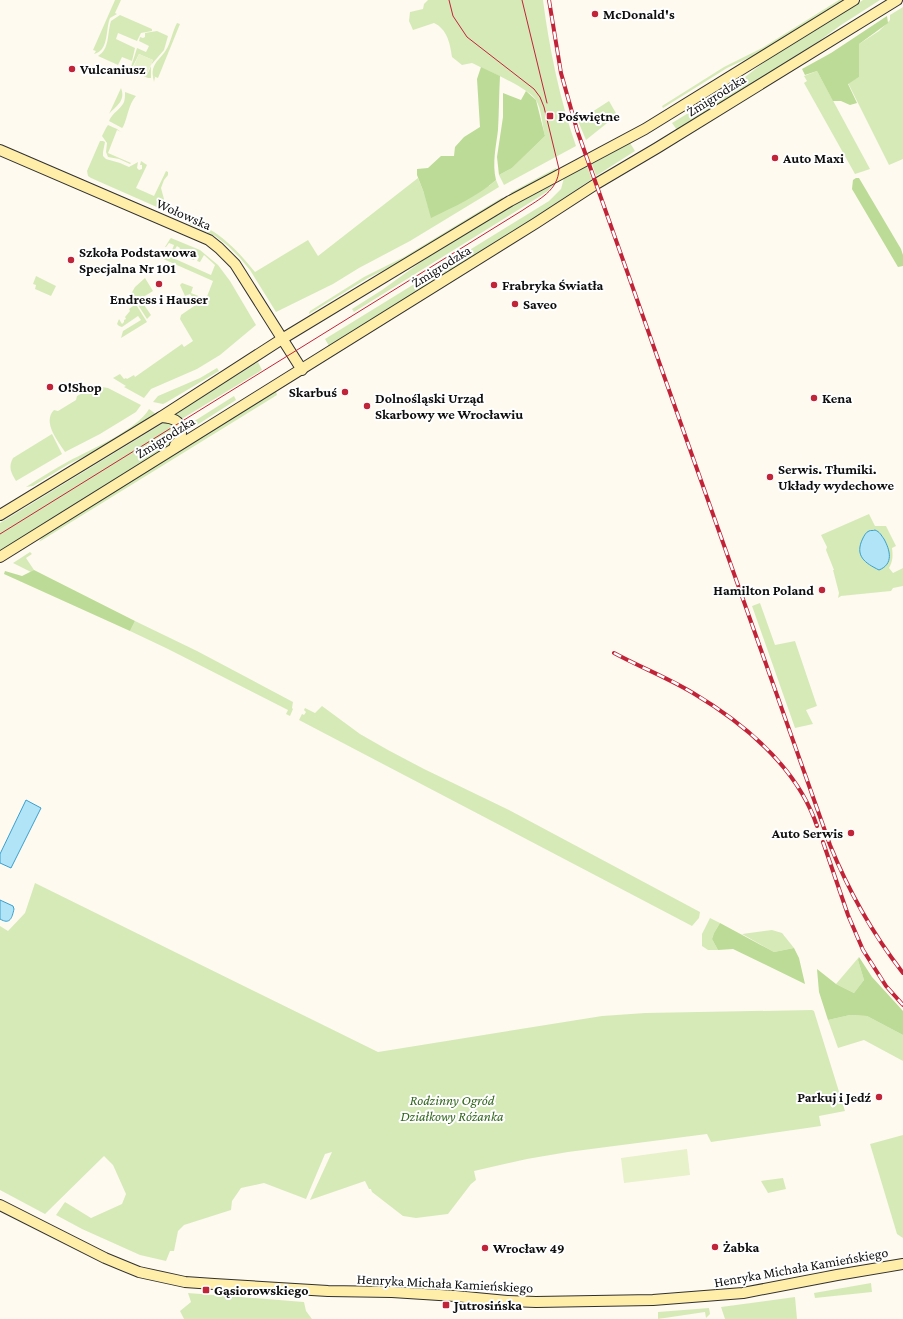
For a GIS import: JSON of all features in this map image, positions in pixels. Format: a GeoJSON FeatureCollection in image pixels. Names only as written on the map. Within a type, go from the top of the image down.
{"type":"FeatureCollection","features":[{"type":"Feature","properties":{"kind":"main road","name":"Żmigrodzka"},"geometry":{"type":"LineString","coordinates":[[0,515],[161,417],[282,339],[510,201],[645,129],[854,0]]}},
{"type":"Feature","properties":{"kind":"main road","name":"Żmigrodzka"},"geometry":{"type":"LineString","coordinates":[[0,557],[270,388],[302,370],[596,184],[671,140],[897,0]]}},
{"type":"Feature","properties":{"kind":"main road","name":"Wołowska"},"geometry":{"type":"LineString","coordinates":[[0,150],[209,240],[235,264],[302,370]]}},
{"type":"Feature","properties":{"kind":"main road"},"geometry":{"type":"LineString","coordinates":[[161,417],[171,418],[179,423],[181,427],[181,438],[171,450]]}},
{"type":"Feature","properties":{"kind":"main road","name":"Henryka Michała Kamieńskiego"},"geometry":{"type":"LineString","coordinates":[[0,1205],[105,1258],[139,1272],[185,1282],[214,1284],[328,1291],[392,1292],[508,1301],[536,1302],[644,1300],[743,1293],[903,1264]]}},
{"type":"Feature","properties":{"kind":"green space"},"geometry":{"type":"Polygon","coordinates":[[[115,0],[121,0],[115,13],[117,14],[110,18],[106,40],[102,49],[94,54],[96,51],[93,50],[115,0]]]}},
{"type":"Feature","properties":{"kind":"green space"},"geometry":{"type":"Polygon","coordinates":[[[428,0],[543,0],[548,36],[556,74],[570,129],[576,146],[504,185],[499,175],[512,168],[545,136],[538,104],[532,95],[507,80],[472,63],[462,65],[452,57],[445,33],[434,23],[413,30],[409,21],[410,12],[423,9],[424,4],[428,0]]]}},
{"type":"Feature","properties":{"kind":"green space"},"geometry":{"type":"Polygon","coordinates":[[[839,0],[845,0],[759,53],[727,68],[663,108],[662,106],[724,67],[762,48],[839,0]]]}},
{"type":"Feature","properties":{"kind":"green space"},"geometry":{"type":"Polygon","coordinates":[[[863,0],[880,0],[815,44],[677,130],[672,123],[736,84],[772,56],[863,0]]]}},
{"type":"Feature","properties":{"kind":"green space"},"geometry":{"type":"Polygon","coordinates":[[[903,7],[903,159],[889,165],[848,83],[859,77],[859,44],[879,31],[890,20],[890,15],[903,7]]]}},
{"type":"Feature","properties":{"kind":"green space"},"geometry":{"type":"Polygon","coordinates":[[[120,15],[152,29],[152,31],[141,33],[137,41],[118,33],[116,39],[135,48],[132,61],[122,57],[118,65],[98,56],[105,49],[111,21],[120,15]]]}},
{"type":"Feature","properties":{"kind":"green space"},"geometry":{"type":"Polygon","coordinates":[[[887,16],[888,23],[859,44],[859,77],[848,84],[857,103],[850,105],[841,101],[833,101],[817,71],[805,75],[802,69],[831,53],[887,16]]]}},
{"type":"Feature","properties":{"kind":"green space"},"geometry":{"type":"Polygon","coordinates":[[[177,23],[180,24],[158,78],[153,76],[154,66],[168,47],[177,23]]]}},
{"type":"Feature","properties":{"kind":"green space"},"geometry":{"type":"Polygon","coordinates":[[[157,31],[168,36],[164,50],[151,65],[153,60],[139,54],[132,68],[147,75],[151,66],[151,78],[148,78],[130,70],[137,48],[146,52],[149,46],[139,41],[140,37],[145,37],[145,33],[157,31]]]}},
{"type":"Feature","properties":{"kind":"green space"},"geometry":{"type":"Polygon","coordinates":[[[139,54],[153,60],[147,74],[133,68],[139,54]]]}},
{"type":"Feature","properties":{"kind":"green space"},"geometry":{"type":"Polygon","coordinates":[[[481,67],[500,76],[498,130],[494,161],[496,180],[473,197],[431,218],[417,175],[417,169],[428,168],[441,156],[454,156],[455,147],[464,137],[480,127],[477,79],[481,67]]]}},
{"type":"Feature","properties":{"kind":"green space"},"geometry":{"type":"Polygon","coordinates":[[[817,71],[870,169],[855,174],[804,83],[807,81],[804,76],[817,71]]]}},
{"type":"Feature","properties":{"kind":"green space"},"geometry":{"type":"Polygon","coordinates":[[[121,88],[121,100],[109,114],[121,88]]]}},
{"type":"Feature","properties":{"kind":"green space"},"geometry":{"type":"Polygon","coordinates":[[[526,91],[536,100],[545,136],[512,168],[499,175],[497,157],[503,117],[503,93],[521,100],[526,91]]]}},
{"type":"Feature","properties":{"kind":"green space"},"geometry":{"type":"Polygon","coordinates":[[[125,92],[136,96],[131,103],[122,128],[109,121],[124,102],[125,92]]]}},
{"type":"Feature","properties":{"kind":"green space"},"geometry":{"type":"Polygon","coordinates":[[[609,101],[617,115],[586,140],[578,121],[609,101]]]}},
{"type":"Feature","properties":{"kind":"green space"},"geometry":{"type":"Polygon","coordinates":[[[108,125],[121,132],[117,130],[108,153],[131,163],[130,164],[119,159],[108,157],[106,152],[107,143],[102,136],[108,125]]]}},
{"type":"Feature","properties":{"kind":"green space"},"geometry":{"type":"Polygon","coordinates":[[[100,141],[105,142],[103,156],[106,159],[129,167],[138,162],[137,168],[139,170],[142,169],[142,165],[140,165],[141,161],[147,165],[136,188],[154,196],[166,171],[168,172],[168,175],[161,188],[164,206],[159,208],[88,176],[87,171],[100,141]]]}},
{"type":"Feature","properties":{"kind":"green space"},"geometry":{"type":"Polygon","coordinates":[[[630,143],[635,151],[596,176],[592,164],[630,143]]]}},
{"type":"Feature","properties":{"kind":"green space"},"geometry":{"type":"Polygon","coordinates":[[[587,166],[592,179],[527,223],[329,346],[325,339],[549,201],[561,189],[564,178],[587,166]]]}},
{"type":"Feature","properties":{"kind":"green space"},"geometry":{"type":"Polygon","coordinates":[[[556,168],[557,171],[514,194],[510,193],[556,168]]]}},
{"type":"Feature","properties":{"kind":"green space"},"geometry":{"type":"Polygon","coordinates":[[[418,178],[424,193],[489,186],[496,180],[499,187],[410,241],[359,268],[333,284],[276,312],[250,270],[240,258],[215,236],[187,223],[182,218],[181,214],[222,238],[240,254],[255,272],[308,240],[318,256],[418,178]]]}},
{"type":"Feature","properties":{"kind":"green space"},"geometry":{"type":"Polygon","coordinates":[[[859,178],[901,249],[903,255],[903,266],[898,267],[852,189],[853,180],[859,178]]]}},
{"type":"Feature","properties":{"kind":"green space"},"geometry":{"type":"Polygon","coordinates":[[[554,184],[542,195],[354,312],[352,309],[382,290],[425,259],[502,211],[554,184]]]}},
{"type":"Feature","properties":{"kind":"green space"},"geometry":{"type":"Polygon","coordinates":[[[503,197],[501,201],[402,261],[368,278],[309,314],[310,311],[364,277],[404,257],[503,197]]]}},
{"type":"Feature","properties":{"kind":"green space"},"geometry":{"type":"Polygon","coordinates":[[[171,238],[200,250],[218,265],[230,281],[256,325],[220,355],[197,369],[151,389],[144,398],[124,387],[126,386],[113,378],[120,374],[124,379],[134,375],[135,377],[182,344],[184,347],[193,341],[180,319],[181,315],[197,304],[190,294],[185,296],[180,285],[182,283],[193,287],[191,293],[206,299],[213,281],[161,258],[164,254],[211,275],[215,265],[204,255],[200,262],[197,261],[199,257],[197,255],[194,260],[191,259],[194,254],[189,252],[186,256],[184,255],[186,251],[184,249],[181,254],[178,252],[180,248],[177,246],[174,251],[172,250],[174,245],[169,243],[165,247],[171,238]]]}},
{"type":"Feature","properties":{"kind":"green space"},"geometry":{"type":"Polygon","coordinates":[[[36,276],[56,286],[51,296],[35,289],[36,285],[33,284],[36,276]]]}},
{"type":"Feature","properties":{"kind":"green space"},"geometry":{"type":"Polygon","coordinates":[[[145,278],[153,291],[140,299],[151,315],[147,319],[131,294],[135,287],[145,278]]]}},
{"type":"Feature","properties":{"kind":"green space"},"geometry":{"type":"Polygon","coordinates":[[[130,295],[147,322],[121,338],[123,331],[141,320],[138,316],[122,327],[117,324],[119,319],[122,324],[124,322],[126,319],[125,317],[130,311],[129,309],[133,306],[128,300],[130,295]]]}},
{"type":"Feature","properties":{"kind":"green space"},"geometry":{"type":"Polygon","coordinates":[[[258,362],[262,370],[180,420],[174,415],[258,362]]]}},
{"type":"Feature","properties":{"kind":"green space"},"geometry":{"type":"Polygon","coordinates":[[[217,368],[219,371],[167,402],[163,404],[153,402],[158,396],[200,378],[217,368]]]}},
{"type":"Feature","properties":{"kind":"green space"},"geometry":{"type":"Polygon","coordinates":[[[96,386],[108,388],[141,405],[136,412],[100,434],[65,452],[50,426],[51,415],[54,410],[58,411],[76,400],[77,396],[96,386]]]}},
{"type":"Feature","properties":{"kind":"green space"},"geometry":{"type":"Polygon","coordinates":[[[276,391],[277,395],[39,542],[43,536],[276,391]]]}},
{"type":"Feature","properties":{"kind":"green space"},"geometry":{"type":"Polygon","coordinates":[[[234,396],[236,400],[186,432],[185,427],[234,396]]]}},
{"type":"Feature","properties":{"kind":"green space"},"geometry":{"type":"Polygon","coordinates":[[[149,409],[156,415],[33,486],[26,487],[63,464],[101,445],[124,431],[143,417],[149,409]]]}},
{"type":"Feature","properties":{"kind":"green space"},"geometry":{"type":"Polygon","coordinates":[[[165,422],[174,426],[177,433],[175,441],[169,446],[0,551],[0,523],[165,422]]]}},
{"type":"Feature","properties":{"kind":"green space"},"geometry":{"type":"Polygon","coordinates":[[[52,434],[62,454],[16,481],[11,470],[13,458],[52,434]]]}},
{"type":"Feature","properties":{"kind":"green space"},"geometry":{"type":"Polygon","coordinates":[[[869,514],[875,526],[886,526],[896,546],[892,548],[893,554],[889,568],[893,573],[903,568],[903,586],[893,588],[891,591],[841,596],[838,598],[839,593],[834,570],[826,550],[827,547],[821,535],[869,514]]]}},
{"type":"Feature","properties":{"kind":"green space"},"geometry":{"type":"Polygon","coordinates":[[[30,552],[32,554],[26,558],[34,570],[31,572],[13,563],[30,552]]]}},
{"type":"Feature","properties":{"kind":"green space"},"geometry":{"type":"Polygon","coordinates":[[[34,570],[135,621],[130,631],[4,574],[5,571],[22,576],[34,570]]]}},
{"type":"Feature","properties":{"kind":"green space"},"geometry":{"type":"Polygon","coordinates":[[[760,603],[775,645],[795,641],[817,706],[806,710],[813,724],[795,728],[752,606],[760,603]]]}},
{"type":"Feature","properties":{"kind":"green space"},"geometry":{"type":"Polygon","coordinates":[[[135,621],[197,651],[293,702],[293,709],[290,716],[286,714],[288,710],[130,631],[135,621]]]}},
{"type":"Feature","properties":{"kind":"green space"},"geometry":{"type":"Polygon","coordinates":[[[322,706],[360,734],[388,750],[509,810],[700,912],[699,918],[692,926],[299,720],[302,714],[304,715],[306,712],[304,710],[305,708],[315,713],[322,706]]]}},
{"type":"Feature","properties":{"kind":"green space","name":"Rodzinny Ogród Działkowy Różanka"},"geometry":{"type":"Polygon","coordinates":[[[35,883],[378,1052],[602,1016],[645,1013],[812,1010],[814,1011],[845,1111],[819,1116],[821,1126],[711,1142],[707,1134],[568,1152],[527,1159],[474,1171],[476,1180],[471,1184],[448,1214],[416,1218],[403,1216],[372,1192],[365,1181],[310,1200],[332,1152],[325,1154],[306,1199],[264,1183],[241,1188],[232,1201],[231,1210],[184,1225],[178,1231],[174,1251],[170,1251],[166,1261],[140,1255],[82,1229],[56,1215],[65,1202],[91,1218],[122,1204],[126,1194],[113,1165],[104,1156],[45,1214],[0,1190],[0,926],[8,931],[25,913],[35,883]]]}},
{"type":"Feature","properties":{"kind":"green space"},"geometry":{"type":"Polygon","coordinates":[[[710,918],[720,923],[712,939],[718,950],[708,950],[702,946],[702,934],[710,918]]]}},
{"type":"Feature","properties":{"kind":"green space"},"geometry":{"type":"Polygon","coordinates":[[[720,923],[774,952],[794,948],[799,958],[805,984],[733,949],[718,950],[712,939],[720,923]]]}},
{"type":"Feature","properties":{"kind":"green space"},"geometry":{"type":"Polygon","coordinates":[[[772,930],[782,933],[794,948],[774,952],[742,934],[772,930]]]}},
{"type":"Feature","properties":{"kind":"green space"},"geometry":{"type":"Polygon","coordinates":[[[859,957],[858,960],[864,980],[854,993],[836,984],[859,957]]]}},
{"type":"Feature","properties":{"kind":"green space"},"geometry":{"type":"Polygon","coordinates":[[[859,957],[872,977],[903,1011],[903,1035],[867,1016],[850,1015],[828,1020],[819,992],[817,969],[836,984],[854,993],[864,980],[858,960],[859,957]]]}},
{"type":"Feature","properties":{"kind":"green space"},"geometry":{"type":"Polygon","coordinates":[[[850,1015],[867,1016],[903,1035],[903,1061],[864,1040],[838,1048],[828,1020],[850,1015]]]}},
{"type":"Feature","properties":{"kind":"green space"},"geometry":{"type":"Polygon","coordinates":[[[903,1135],[903,1238],[897,1234],[870,1144],[903,1135]]]}},
{"type":"Feature","properties":{"kind":"green space"},"geometry":{"type":"Polygon","coordinates":[[[687,1149],[690,1175],[624,1183],[621,1158],[687,1149]]]}},
{"type":"Feature","properties":{"kind":"green space"},"geometry":{"type":"Polygon","coordinates":[[[783,1178],[786,1189],[768,1193],[761,1181],[783,1178]]]}},
{"type":"Feature","properties":{"kind":"green space"},"geometry":{"type":"Polygon","coordinates":[[[871,1283],[872,1292],[815,1298],[814,1293],[871,1283]]]}},
{"type":"Feature","properties":{"kind":"green space"},"geometry":{"type":"Polygon","coordinates":[[[188,1293],[304,1302],[306,1311],[312,1319],[184,1319],[180,1311],[191,1302],[188,1293]]]}},
{"type":"Feature","properties":{"kind":"green space"},"geometry":{"type":"Polygon","coordinates":[[[795,1297],[797,1319],[725,1319],[721,1307],[795,1297]]]}},
{"type":"Feature","properties":{"kind":"green space"},"geometry":{"type":"Polygon","coordinates":[[[709,1308],[710,1314],[706,1318],[705,1312],[658,1319],[658,1312],[709,1308]]]}},
{"type":"Feature","properties":{"kind":"water"},"geometry":{"type":"Polygon","coordinates":[[[875,530],[884,539],[889,552],[889,560],[887,564],[879,570],[865,562],[860,554],[861,544],[865,534],[869,531],[875,530]]]}},
{"type":"Feature","properties":{"kind":"water"},"geometry":{"type":"Polygon","coordinates":[[[26,800],[41,808],[11,868],[0,863],[0,854],[26,800]]]}},
{"type":"Feature","properties":{"kind":"water"},"geometry":{"type":"Polygon","coordinates":[[[0,900],[13,906],[14,909],[12,915],[8,921],[3,921],[0,919],[0,900]]]}},
{"type":"Feature","properties":{"kind":"tram line"},"geometry":{"type":"LineString","coordinates":[[0,534],[547,194],[558,177],[559,169],[544,107],[540,97],[534,89],[467,37],[453,16],[449,0]]}},
{"type":"Feature","properties":{"kind":"tram line"},"geometry":{"type":"LineString","coordinates":[[522,0],[547,103]]}},
{"type":"Feature","properties":{"kind":"railway"},"geometry":{"type":"LineString","coordinates":[[549,0],[561,73],[577,130],[830,845],[853,896],[862,912],[881,943],[903,973]]}},
{"type":"Feature","properties":{"kind":"railway"},"geometry":{"type":"LineString","coordinates":[[614,653],[674,682],[693,693],[750,733],[783,766],[808,805],[817,826]]}},
{"type":"Feature","properties":{"kind":"railway"},"geometry":{"type":"LineString","coordinates":[[823,842],[848,915],[863,950],[886,986],[903,1005]]}},
{"type":"Feature","properties":{"kind":"place","name":"McDonald's"},"geometry":{"type":"Point","coordinates":[595,14]}},
{"type":"Feature","properties":{"kind":"place","name":"Vulcaniusz"},"geometry":{"type":"Point","coordinates":[72,69]}},
{"type":"Feature","properties":{"kind":"place","name":"Poświętne"},"geometry":{"type":"Point","coordinates":[550,116]}},
{"type":"Feature","properties":{"kind":"place","name":"Auto Maxi"},"geometry":{"type":"Point","coordinates":[775,158]}},
{"type":"Feature","properties":{"kind":"place","name":"Szkoła Podstawowa Specjalna Nr 101"},"geometry":{"type":"Point","coordinates":[71,260]}},
{"type":"Feature","properties":{"kind":"place","name":"Endress i Hauser"},"geometry":{"type":"Point","coordinates":[159,284]}},
{"type":"Feature","properties":{"kind":"place","name":"Frabryka Światła"},"geometry":{"type":"Point","coordinates":[494,285]}},
{"type":"Feature","properties":{"kind":"place","name":"Saveo"},"geometry":{"type":"Point","coordinates":[515,304]}},
{"type":"Feature","properties":{"kind":"place","name":"O!Shop"},"geometry":{"type":"Point","coordinates":[50,387]}},
{"type":"Feature","properties":{"kind":"place","name":"Skarbuś"},"geometry":{"type":"Point","coordinates":[345,392]}},
{"type":"Feature","properties":{"kind":"place","name":"Kena"},"geometry":{"type":"Point","coordinates":[814,398]}},
{"type":"Feature","properties":{"kind":"place","name":"Dolnośląski Urząd Skarbowy we Wrocławiu"},"geometry":{"type":"Point","coordinates":[367,406]}},
{"type":"Feature","properties":{"kind":"place","name":"Serwis. Tłumiki. Układy wydechowe"},"geometry":{"type":"Point","coordinates":[770,477]}},
{"type":"Feature","properties":{"kind":"place","name":"Hamilton Poland"},"geometry":{"type":"Point","coordinates":[822,590]}},
{"type":"Feature","properties":{"kind":"place","name":"Auto Serwis"},"geometry":{"type":"Point","coordinates":[851,833]}},
{"type":"Feature","properties":{"kind":"place","name":"Parkuj i Jedź"},"geometry":{"type":"Point","coordinates":[879,1097]}},
{"type":"Feature","properties":{"kind":"place","name":"Żabka"},"geometry":{"type":"Point","coordinates":[715,1247]}},
{"type":"Feature","properties":{"kind":"place","name":"Wrocław 49"},"geometry":{"type":"Point","coordinates":[485,1248]}},
{"type":"Feature","properties":{"kind":"place","name":"Gąsiorowskiego"},"geometry":{"type":"Point","coordinates":[206,1290]}},
{"type":"Feature","properties":{"kind":"place","name":"Jutrosińska"},"geometry":{"type":"Point","coordinates":[446,1305]}}]}
